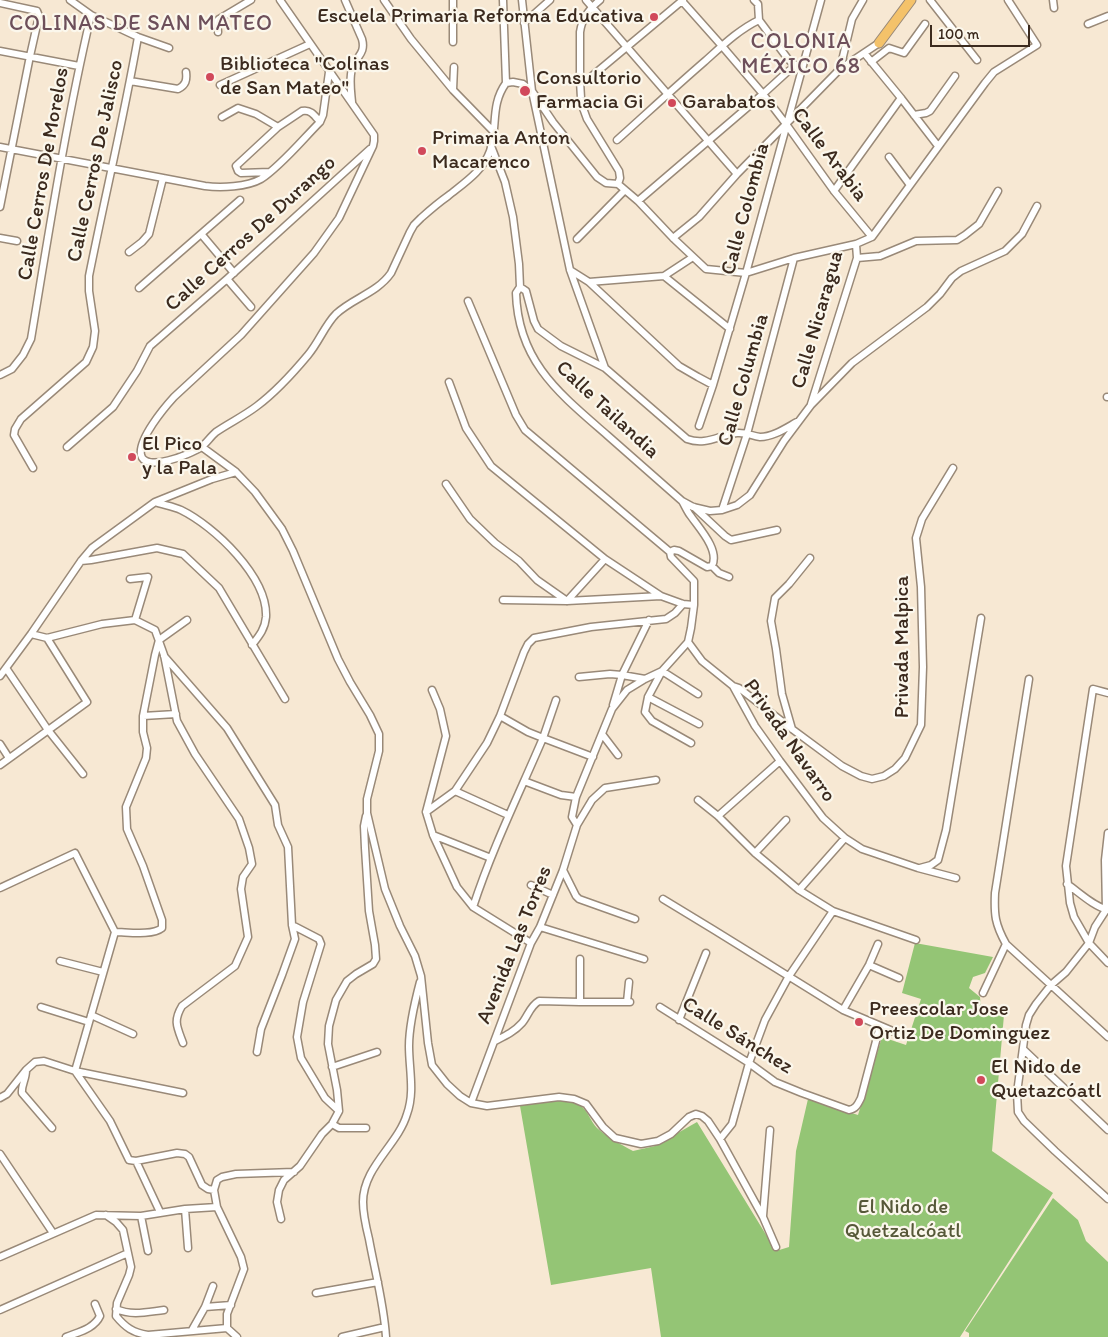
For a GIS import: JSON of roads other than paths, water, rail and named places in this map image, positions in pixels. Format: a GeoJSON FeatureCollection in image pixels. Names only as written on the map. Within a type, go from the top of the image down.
{"type":"FeatureCollection","features":[{"type":"Feature","properties":{"kind":"main road"},"geometry":{"type":"LineString","coordinates":[[879,43],[911,0]]}},
{"type":"Feature","properties":{"kind":"street"},"geometry":{"type":"LineString","coordinates":[[70,0],[91,15],[138,37],[169,48]]}},
{"type":"Feature","properties":{"kind":"street"},"geometry":{"type":"LineString","coordinates":[[218,32],[217,21],[219,19],[251,0]]}},
{"type":"Feature","properties":{"kind":"street"},"geometry":{"type":"LineString","coordinates":[[280,0],[374,135],[373,146],[339,218],[314,253],[241,335],[174,396],[164,408],[143,442],[141,455],[148,462],[159,463],[188,455],[202,447],[214,434],[257,406],[286,380],[311,352],[336,314],[386,280],[414,225],[472,176],[484,162],[491,146],[497,100],[506,84],[513,82],[523,84],[532,91],[553,122],[597,177],[606,183],[618,184],[638,201],[706,269],[746,273],[794,258],[856,244],[872,237],[994,72],[1037,45],[1008,0]]}},
{"type":"Feature","properties":{"kind":"street"},"geometry":{"type":"LineString","coordinates":[[345,0],[364,46],[352,70],[352,103]]}},
{"type":"Feature","properties":{"kind":"street"},"geometry":{"type":"LineString","coordinates":[[384,0],[411,39],[452,90],[493,131]]}},
{"type":"Feature","properties":{"kind":"street"},"geometry":{"type":"LineString","coordinates":[[453,0],[453,42]]}},
{"type":"Feature","properties":{"kind":"street"},"geometry":{"type":"LineString","coordinates":[[503,0],[506,84]]}},
{"type":"Feature","properties":{"kind":"street"},"geometry":{"type":"LineString","coordinates":[[522,0],[532,91],[570,270],[605,368]]}},
{"type":"Feature","properties":{"kind":"street"},"geometry":{"type":"LineString","coordinates":[[524,23],[550,0]]}},
{"type":"Feature","properties":{"kind":"street"},"geometry":{"type":"LineString","coordinates":[[586,0],[737,174]]}},
{"type":"Feature","properties":{"kind":"street"},"geometry":{"type":"LineString","coordinates":[[600,0],[584,18],[580,32],[581,98],[587,119],[619,171],[620,178],[618,184]]}},
{"type":"Feature","properties":{"kind":"street"},"geometry":{"type":"LineString","coordinates":[[754,0],[758,4],[759,20],[788,59],[803,69]]}},
{"type":"Feature","properties":{"kind":"street","name":"Calle Colombia"},"geometry":{"type":"LineString","coordinates":[[699,426],[730,329],[821,0]]}},
{"type":"Feature","properties":{"kind":"street"},"geometry":{"type":"LineString","coordinates":[[840,69],[852,19],[863,0]]}},
{"type":"Feature","properties":{"kind":"street"},"geometry":{"type":"LineString","coordinates":[[930,0],[977,60]]}},
{"type":"Feature","properties":{"kind":"street"},"geometry":{"type":"LineString","coordinates":[[1053,0],[1054,8]]}},
{"type":"Feature","properties":{"kind":"street"},"geometry":{"type":"LineString","coordinates":[[592,76],[682,1]]}},
{"type":"Feature","properties":{"kind":"street","name":"Calle Arabia"},"geometry":{"type":"LineString","coordinates":[[682,1],[763,94],[834,191],[872,237]]}},
{"type":"Feature","properties":{"kind":"street"},"geometry":{"type":"LineString","coordinates":[[0,3],[37,11],[39,16],[0,206]]}},
{"type":"Feature","properties":{"kind":"street","name":"Calle Cerros De Morelos"},"geometry":{"type":"LineString","coordinates":[[0,375],[12,369],[23,355],[31,339],[61,159],[91,15]]}},
{"type":"Feature","properties":{"kind":"street"},"geometry":{"type":"LineString","coordinates":[[1088,24],[1108,16]]}},
{"type":"Feature","properties":{"kind":"street"},"geometry":{"type":"LineString","coordinates":[[617,140],[722,46],[746,26],[759,20]]}},
{"type":"Feature","properties":{"kind":"street"},"geometry":{"type":"LineString","coordinates":[[871,62],[889,48],[904,53],[925,24]]}},
{"type":"Feature","properties":{"kind":"street","name":"Calle Cerros De Jalisco"},"geometry":{"type":"LineString","coordinates":[[32,468],[14,435],[15,429],[21,419],[86,362],[93,347],[95,331],[89,291],[89,276],[138,37]]}},
{"type":"Feature","properties":{"kind":"street"},"geometry":{"type":"LineString","coordinates":[[674,238],[698,217],[737,174],[840,69],[879,43]]}},
{"type":"Feature","properties":{"kind":"street"},"geometry":{"type":"LineString","coordinates":[[220,85],[310,44]]}},
{"type":"Feature","properties":{"kind":"street"},"geometry":{"type":"LineString","coordinates":[[0,51],[79,66]]}},
{"type":"Feature","properties":{"kind":"street"},"geometry":{"type":"LineString","coordinates":[[865,54],[938,146]]}},
{"type":"Feature","properties":{"kind":"street"},"geometry":{"type":"LineString","coordinates":[[452,90],[454,67]]}},
{"type":"Feature","properties":{"kind":"street"},"geometry":{"type":"LineString","coordinates":[[638,201],[786,72],[803,69]]}},
{"type":"Feature","properties":{"kind":"street"},"geometry":{"type":"LineString","coordinates":[[130,81],[178,89],[183,87],[187,80],[186,72]]}},
{"type":"Feature","properties":{"kind":"street"},"geometry":{"type":"LineString","coordinates":[[0,146],[111,169],[216,187],[249,184],[261,179],[270,172],[320,122],[323,115],[329,72]]}},
{"type":"Feature","properties":{"kind":"street"},"geometry":{"type":"LineString","coordinates":[[914,115],[930,111],[955,76]]}},
{"type":"Feature","properties":{"kind":"street"},"geometry":{"type":"LineString","coordinates":[[834,191],[901,98]]}},
{"type":"Feature","properties":{"kind":"street"},"geometry":{"type":"LineString","coordinates":[[222,117],[238,108],[256,114],[278,127]]}},
{"type":"Feature","properties":{"kind":"street"},"geometry":{"type":"LineString","coordinates":[[270,172],[241,172],[238,171],[236,166],[278,127],[302,111],[310,111],[320,122]]}},
{"type":"Feature","properties":{"kind":"street","name":"Calle Cerros De Durango"},"geometry":{"type":"LineString","coordinates":[[67,447],[113,407],[137,371],[150,346],[234,273],[373,146]]}},
{"type":"Feature","properties":{"kind":"street","name":"Calle Tailandia"},"geometry":{"type":"LineString","coordinates":[[491,146],[505,182],[513,217],[520,287],[516,292],[520,320],[527,346],[539,367],[562,396],[682,501],[693,506]]}},
{"type":"Feature","properties":{"kind":"street"},"geometry":{"type":"LineString","coordinates":[[889,157],[910,185]]}},
{"type":"Feature","properties":{"kind":"street"},"geometry":{"type":"LineString","coordinates":[[129,252],[149,234],[162,178]]}},
{"type":"Feature","properties":{"kind":"street"},"geometry":{"type":"LineString","coordinates":[[577,240],[625,190]]}},
{"type":"Feature","properties":{"kind":"street"},"geometry":{"type":"LineString","coordinates":[[857,258],[880,256],[916,241],[957,240],[979,224],[998,191]]}},
{"type":"Feature","properties":{"kind":"street"},"geometry":{"type":"LineString","coordinates":[[139,288],[240,200]]}},
{"type":"Feature","properties":{"kind":"street"},"geometry":{"type":"LineString","coordinates":[[693,506],[710,511],[722,510],[737,505],[750,495],[799,420],[852,363],[927,307],[956,274],[1005,250],[1022,234],[1037,206]]}},
{"type":"Feature","properties":{"kind":"street"},"geometry":{"type":"LineString","coordinates":[[202,235],[234,273]]}},
{"type":"Feature","properties":{"kind":"street"},"geometry":{"type":"LineString","coordinates":[[0,238],[17,241]]}},
{"type":"Feature","properties":{"kind":"street","name":"Calle Nicaragua"},"geometry":{"type":"LineString","coordinates":[[811,405],[857,258],[856,244]]}},
{"type":"Feature","properties":{"kind":"street"},"geometry":{"type":"LineString","coordinates":[[590,282],[664,276],[693,256]]}},
{"type":"Feature","properties":{"kind":"street","name":"Calle Columbia"},"geometry":{"type":"LineString","coordinates":[[722,510],[747,434],[794,258]]}},
{"type":"Feature","properties":{"kind":"street"},"geometry":{"type":"LineString","coordinates":[[570,270],[590,282],[679,366],[713,385]]}},
{"type":"Feature","properties":{"kind":"street"},"geometry":{"type":"LineString","coordinates":[[664,276],[730,329]]}},
{"type":"Feature","properties":{"kind":"street"},"geometry":{"type":"LineString","coordinates":[[227,279],[250,307]]}},
{"type":"Feature","properties":{"kind":"street"},"geometry":{"type":"LineString","coordinates":[[520,287],[526,291],[538,329],[561,346],[605,368],[687,439],[695,442],[711,440],[738,432],[761,437],[777,433],[799,420]]}},
{"type":"Feature","properties":{"kind":"street"},"geometry":{"type":"LineString","coordinates":[[468,301],[516,415],[525,430],[670,552],[671,557],[694,581],[692,628],[688,642],[662,671],[648,697],[645,712],[652,721],[691,743]]}},
{"type":"Feature","properties":{"kind":"street"},"geometry":{"type":"LineString","coordinates":[[449,382],[466,428],[491,466],[605,559],[661,596],[684,604],[694,605]]}},
{"type":"Feature","properties":{"kind":"street"},"geometry":{"type":"LineString","coordinates":[[202,447],[236,472],[255,492],[282,529],[338,659],[379,734],[379,751],[367,799],[367,813],[364,826],[369,911],[376,959],[373,964],[347,981],[336,1000],[328,1044],[339,1111],[332,1124],[322,1134],[300,1166],[284,1180],[279,1190],[277,1202],[281,1219]]}},
{"type":"Feature","properties":{"kind":"street","name":"Privada Malpica"},"geometry":{"type":"LineString","coordinates":[[733,686],[739,688],[842,766],[861,776],[872,778],[884,776],[895,769],[905,758],[921,725],[923,667],[921,588],[916,538],[922,519],[953,468]]}},
{"type":"Feature","properties":{"kind":"street"},"geometry":{"type":"LineString","coordinates":[[0,676],[92,548],[155,502],[212,479],[236,472]]}},
{"type":"Feature","properties":{"kind":"street"},"geometry":{"type":"LineString","coordinates":[[446,484],[470,519],[519,561],[537,580],[568,601]]}},
{"type":"Feature","properties":{"kind":"street"},"geometry":{"type":"LineString","coordinates":[[682,501],[710,546],[714,561],[712,566]]}},
{"type":"Feature","properties":{"kind":"street"},"geometry":{"type":"LineString","coordinates":[[155,502],[179,509],[198,519],[218,534],[249,570],[258,585],[265,603],[266,618],[263,630],[252,645]]}},
{"type":"Feature","properties":{"kind":"street"},"geometry":{"type":"LineString","coordinates":[[693,506],[731,540],[777,530]]}},
{"type":"Feature","properties":{"kind":"street"},"geometry":{"type":"LineString","coordinates":[[81,561],[157,548],[183,554],[219,588],[285,699]]}},
{"type":"Feature","properties":{"kind":"street"},"geometry":{"type":"LineString","coordinates":[[670,552],[674,550],[679,551],[707,567],[712,566]]}},
{"type":"Feature","properties":{"kind":"street"},"geometry":{"type":"LineString","coordinates":[[792,729],[782,694],[770,621],[775,598],[790,584],[810,558]]}},
{"type":"Feature","properties":{"kind":"street"},"geometry":{"type":"LineString","coordinates":[[568,601],[605,559]]}},
{"type":"Feature","properties":{"kind":"street"},"geometry":{"type":"LineString","coordinates":[[712,566],[719,574],[729,577]]}},
{"type":"Feature","properties":{"kind":"street"},"geometry":{"type":"LineString","coordinates":[[130,579],[148,577],[135,620]]}},
{"type":"Feature","properties":{"kind":"street"},"geometry":{"type":"LineString","coordinates":[[503,600],[568,601],[661,596]]}},
{"type":"Feature","properties":{"kind":"street"},"geometry":{"type":"LineString","coordinates":[[426,812],[455,791],[486,743],[500,716],[524,652],[534,638],[666,618],[675,613],[684,604]]}},
{"type":"Feature","properties":{"kind":"street"},"geometry":{"type":"LineString","coordinates":[[918,868],[931,865],[938,860],[946,830],[981,618]]}},
{"type":"Feature","properties":{"kind":"street"},"geometry":{"type":"LineString","coordinates":[[32,634],[47,638],[102,624],[135,620],[155,630],[164,655],[177,721],[195,754],[239,819],[249,848],[252,864],[243,877],[242,889],[248,936],[235,966],[182,1006],[176,1015],[176,1024],[183,1043]]}},
{"type":"Feature","properties":{"kind":"street"},"geometry":{"type":"LineString","coordinates":[[115,932],[158,932],[162,928],[162,920],[143,866],[127,829],[126,807],[146,758],[147,748],[143,732],[144,716],[159,640],[187,620]]}},
{"type":"Feature","properties":{"kind":"street"},"geometry":{"type":"LineString","coordinates":[[577,825],[572,817],[576,797],[612,709],[622,674],[649,620]]}},
{"type":"Feature","properties":{"kind":"street"},"geometry":{"type":"LineString","coordinates":[[0,765],[88,702],[47,638]]}},
{"type":"Feature","properties":{"kind":"street","name":"Privada Navarro"},"geometry":{"type":"LineString","coordinates":[[688,642],[702,661],[733,686],[756,726],[780,761],[823,818],[845,838],[862,849],[918,868],[956,878]]}},
{"type":"Feature","properties":{"kind":"street"},"geometry":{"type":"LineString","coordinates":[[164,655],[228,728],[275,805],[278,825],[288,847],[292,925],[295,939],[261,1029],[257,1052]]}},
{"type":"Feature","properties":{"kind":"street"},"geometry":{"type":"LineString","coordinates":[[6,668],[48,730],[83,774]]}},
{"type":"Feature","properties":{"kind":"street"},"geometry":{"type":"LineString","coordinates":[[612,709],[627,690],[644,679],[662,671]]}},
{"type":"Feature","properties":{"kind":"street"},"geometry":{"type":"LineString","coordinates":[[662,671],[698,694]]}},
{"type":"Feature","properties":{"kind":"street"},"geometry":{"type":"LineString","coordinates":[[579,677],[622,674],[644,679]]}},
{"type":"Feature","properties":{"kind":"street"},"geometry":{"type":"LineString","coordinates":[[1029,679],[995,893],[994,913],[999,931],[1006,944],[1108,1037]]}},
{"type":"Feature","properties":{"kind":"street"},"geometry":{"type":"LineString","coordinates":[[1108,692],[1093,689],[1066,866],[1070,903],[1074,916],[1089,943],[1108,963]]}},
{"type":"Feature","properties":{"kind":"street"},"geometry":{"type":"LineString","coordinates":[[432,690],[440,709],[446,736],[426,812],[433,835],[457,887],[473,907],[531,943]]}},
{"type":"Feature","properties":{"kind":"street"},"geometry":{"type":"LineString","coordinates":[[648,697],[698,724]]}},
{"type":"Feature","properties":{"kind":"street"},"geometry":{"type":"LineString","coordinates":[[473,907],[508,815],[543,738],[556,700]]}},
{"type":"Feature","properties":{"kind":"street"},"geometry":{"type":"LineString","coordinates":[[144,716],[176,714]]}},
{"type":"Feature","properties":{"kind":"street"},"geometry":{"type":"LineString","coordinates":[[500,716],[528,732],[593,757]]}},
{"type":"Feature","properties":{"kind":"street"},"geometry":{"type":"LineString","coordinates":[[602,734],[618,755]]}},
{"type":"Feature","properties":{"kind":"street"},"geometry":{"type":"LineString","coordinates":[[0,744],[9,758]]}},
{"type":"Feature","properties":{"kind":"street"},"geometry":{"type":"LineString","coordinates":[[718,816],[780,761]]}},
{"type":"Feature","properties":{"kind":"street","name":"Avenida Las Torres"},"geometry":{"type":"LineString","coordinates":[[471,1103],[531,943],[563,870],[577,825],[592,800],[605,788],[656,780]]}},
{"type":"Feature","properties":{"kind":"street"},"geometry":{"type":"LineString","coordinates":[[524,781],[561,795],[576,797]]}},
{"type":"Feature","properties":{"kind":"street"},"geometry":{"type":"LineString","coordinates":[[455,791],[508,815]]}},
{"type":"Feature","properties":{"kind":"street"},"geometry":{"type":"LineString","coordinates":[[698,800],[718,816],[755,853],[800,890],[833,911],[916,940]]}},
{"type":"Feature","properties":{"kind":"street"},"geometry":{"type":"LineString","coordinates":[[367,813],[385,888],[400,926],[415,956],[421,976],[432,1064],[448,1084],[460,1096],[471,1103],[487,1106],[559,1097],[574,1099],[586,1104],[603,1127],[616,1138],[641,1144],[658,1141],[671,1134],[689,1117],[696,1114],[702,1116],[708,1121],[720,1139],[763,1217],[776,1247]]}},
{"type":"Feature","properties":{"kind":"street"},"geometry":{"type":"LineString","coordinates":[[755,853],[786,820]]}},
{"type":"Feature","properties":{"kind":"street"},"geometry":{"type":"LineString","coordinates":[[1108,833],[1105,860],[1107,910],[1095,927],[1089,943],[1066,972],[1051,985],[1029,1015],[1017,1093],[1018,1112],[1024,1121],[1055,1152],[1108,1199]]}},
{"type":"Feature","properties":{"kind":"street"},"geometry":{"type":"LineString","coordinates":[[433,835],[491,858]]}},
{"type":"Feature","properties":{"kind":"street"},"geometry":{"type":"LineString","coordinates":[[800,890],[845,838]]}},
{"type":"Feature","properties":{"kind":"street"},"geometry":{"type":"LineString","coordinates":[[0,888],[75,853],[115,932],[74,1071]]}},
{"type":"Feature","properties":{"kind":"street"},"geometry":{"type":"LineString","coordinates":[[563,870],[579,899],[635,919]]}},
{"type":"Feature","properties":{"kind":"street"},"geometry":{"type":"LineString","coordinates":[[1067,884],[1107,910]]}},
{"type":"Feature","properties":{"kind":"street"},"geometry":{"type":"LineString","coordinates":[[531,885],[553,895]]}},
{"type":"Feature","properties":{"kind":"street"},"geometry":{"type":"LineString","coordinates":[[663,899],[843,1010],[902,1035]]}},
{"type":"Feature","properties":{"kind":"street"},"geometry":{"type":"LineString","coordinates":[[720,1139],[732,1124],[748,1063],[765,1020],[789,976],[833,911]]}},
{"type":"Feature","properties":{"kind":"street"},"geometry":{"type":"LineString","coordinates":[[292,925],[319,939],[321,944],[301,1011],[297,1037],[301,1058],[325,1098],[339,1111]]}},
{"type":"Feature","properties":{"kind":"street"},"geometry":{"type":"LineString","coordinates":[[540,926],[644,959]]}},
{"type":"Feature","properties":{"kind":"street"},"geometry":{"type":"LineString","coordinates":[[843,1010],[878,944]]}},
{"type":"Feature","properties":{"kind":"street"},"geometry":{"type":"LineString","coordinates":[[983,992],[1006,944]]}},
{"type":"Feature","properties":{"kind":"street"},"geometry":{"type":"LineString","coordinates":[[679,1020],[706,953]]}},
{"type":"Feature","properties":{"kind":"street"},"geometry":{"type":"LineString","coordinates":[[580,959],[580,1002]]}},
{"type":"Feature","properties":{"kind":"street"},"geometry":{"type":"LineString","coordinates":[[60,961],[104,972]]}},
{"type":"Feature","properties":{"kind":"street"},"geometry":{"type":"LineString","coordinates":[[869,964],[899,978]]}},
{"type":"Feature","properties":{"kind":"street"},"geometry":{"type":"LineString","coordinates":[[386,1337],[378,1282],[364,1213],[364,1190],[368,1178],[399,1131],[407,1115],[411,1094],[409,1046],[421,976]]}},
{"type":"Feature","properties":{"kind":"street"},"geometry":{"type":"LineString","coordinates":[[495,1041],[511,1033],[538,1001],[628,1002],[629,982]]}},
{"type":"Feature","properties":{"kind":"street","name":"Calle Sánchez"},"geometry":{"type":"LineString","coordinates":[[660,1007],[775,1082],[849,1110],[854,1109],[861,1098],[880,1026]]}},
{"type":"Feature","properties":{"kind":"street"},"geometry":{"type":"LineString","coordinates":[[41,1008],[90,1019],[133,1034]]}},
{"type":"Feature","properties":{"kind":"street"},"geometry":{"type":"LineString","coordinates":[[1024,1050],[1108,1130]]}},
{"type":"Feature","properties":{"kind":"street"},"geometry":{"type":"LineString","coordinates":[[332,1067],[377,1052]]}},
{"type":"Feature","properties":{"kind":"street"},"geometry":{"type":"LineString","coordinates":[[0,1098],[7,1094],[26,1070],[35,1062],[44,1061],[74,1071],[183,1093]]}},
{"type":"Feature","properties":{"kind":"street"},"geometry":{"type":"LineString","coordinates":[[26,1070],[26,1079],[22,1093],[52,1128]]}},
{"type":"Feature","properties":{"kind":"street"},"geometry":{"type":"LineString","coordinates":[[74,1071],[110,1121],[128,1160],[136,1161],[177,1153],[185,1154],[189,1157],[202,1185],[214,1190]]}},
{"type":"Feature","properties":{"kind":"street"},"geometry":{"type":"LineString","coordinates":[[332,1124],[338,1128],[366,1128]]}},
{"type":"Feature","properties":{"kind":"street"},"geometry":{"type":"LineString","coordinates":[[763,1217],[770,1130]]}},
{"type":"Feature","properties":{"kind":"street"},"geometry":{"type":"LineString","coordinates":[[0,1154],[53,1233]]}},
{"type":"Feature","properties":{"kind":"street"},"geometry":{"type":"LineString","coordinates":[[136,1161],[160,1212]]}},
{"type":"Feature","properties":{"kind":"street"},"geometry":{"type":"LineString","coordinates":[[227,1328],[227,1314],[244,1269],[242,1257],[216,1207],[214,1190],[217,1180],[236,1174],[294,1172]]}},
{"type":"Feature","properties":{"kind":"street"},"geometry":{"type":"LineString","coordinates":[[0,1256],[96,1215],[141,1216],[160,1212],[216,1207]]}},
{"type":"Feature","properties":{"kind":"street"},"geometry":{"type":"LineString","coordinates":[[185,1209],[188,1248]]}},
{"type":"Feature","properties":{"kind":"street"},"geometry":{"type":"LineString","coordinates":[[106,1215],[123,1230],[131,1266],[116,1309],[116,1316],[128,1329],[148,1335],[227,1328],[237,1337]]}},
{"type":"Feature","properties":{"kind":"street"},"geometry":{"type":"LineString","coordinates":[[141,1216],[148,1251]]}},
{"type":"Feature","properties":{"kind":"street"},"geometry":{"type":"LineString","coordinates":[[0,1310],[128,1253]]}},
{"type":"Feature","properties":{"kind":"street"},"geometry":{"type":"LineString","coordinates":[[316,1293],[378,1282]]}},
{"type":"Feature","properties":{"kind":"street"},"geometry":{"type":"LineString","coordinates":[[192,1330],[205,1307],[212,1286]]}},
{"type":"Feature","properties":{"kind":"street"},"geometry":{"type":"LineString","coordinates":[[66,1337],[90,1327],[98,1321],[100,1316],[95,1304]]}},
{"type":"Feature","properties":{"kind":"street"},"geometry":{"type":"LineString","coordinates":[[205,1307],[231,1305]]}},
{"type":"Feature","properties":{"kind":"street"},"geometry":{"type":"LineString","coordinates":[[116,1309],[134,1314],[164,1310]]}},
{"type":"Feature","properties":{"kind":"street"},"geometry":{"type":"LineString","coordinates":[[342,1337],[385,1328]]}},
{"type":"Feature","properties":{"kind":"place","name":"Escuela Primaria Reforma Educativa"},"geometry":{"type":"Point","coordinates":[654,17]}},
{"type":"Feature","properties":{"kind":"place","name":"Biblioteca \"Colinas de San Mateo\""},"geometry":{"type":"Point","coordinates":[210,77]}},
{"type":"Feature","properties":{"kind":"place","name":"Consultorio Farmacia Gi"},"geometry":{"type":"Point","coordinates":[525,91]}},
{"type":"Feature","properties":{"kind":"place","name":"Garabatos"},"geometry":{"type":"Point","coordinates":[672,103]}},
{"type":"Feature","properties":{"kind":"place","name":"Primaria Anton Macarenco"},"geometry":{"type":"Point","coordinates":[422,151]}},
{"type":"Feature","properties":{"kind":"place","name":"El Pico y la Pala"},"geometry":{"type":"Point","coordinates":[132,457]}},
{"type":"Feature","properties":{"kind":"place","name":"Preescolar Jose Ortiz De Dominguez"},"geometry":{"type":"Point","coordinates":[859,1022]}},
{"type":"Feature","properties":{"kind":"place","name":"El Nido de Quetazcóatl"},"geometry":{"type":"Point","coordinates":[981,1080]}},
{"type":"Feature","properties":{"kind":"district","name":"COLINAS DE SAN MATEO"},"geometry":{"type":"Point","coordinates":[141,24]}},
{"type":"Feature","properties":{"kind":"district","name":"COLONIA MÉXICO 68"},"geometry":{"type":"Point","coordinates":[801,54]}},
{"type":"Feature","properties":{"kind":"park label","name":"El Nido de Quetzalcóatl"},"geometry":{"type":"Point","coordinates":[903,1220]}}]}
